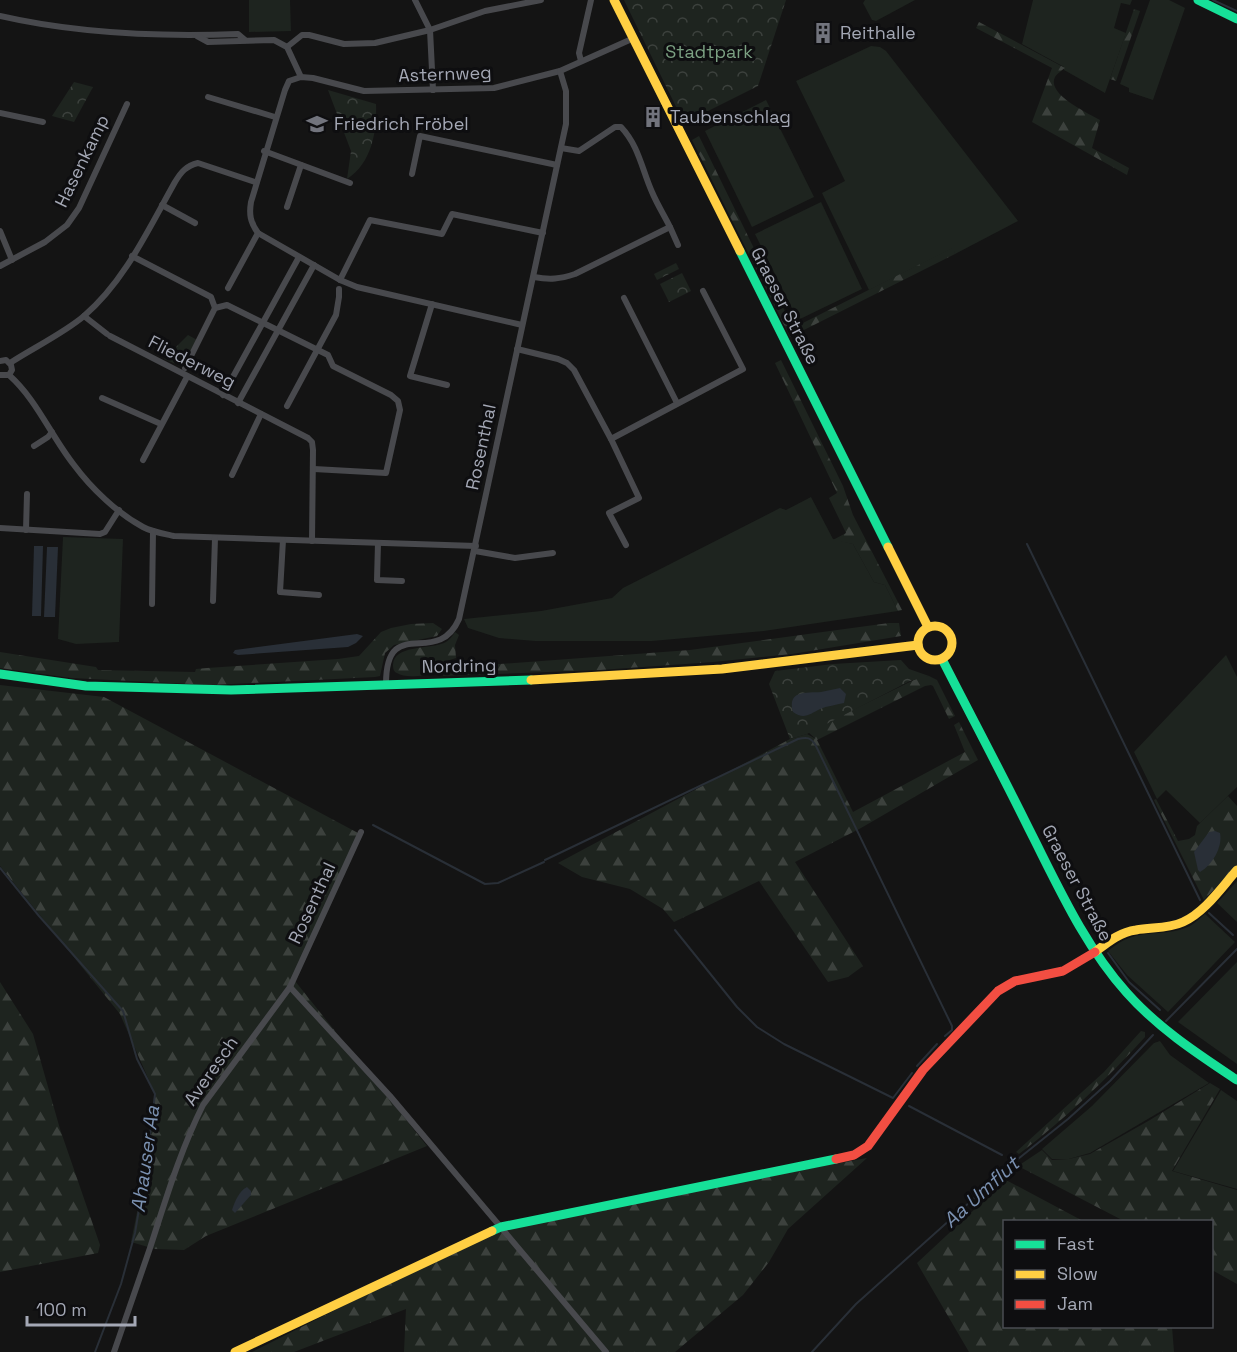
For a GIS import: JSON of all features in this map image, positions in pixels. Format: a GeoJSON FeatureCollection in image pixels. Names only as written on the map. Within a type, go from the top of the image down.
{"type":"FeatureCollection","features":[{"type":"Feature","properties":{"kind":"main road","name":"Graeser Straße"},"geometry":{"type":"LineString","coordinates":[[614,0],[928,627]]}},
{"type":"Feature","properties":{"kind":"main road"},"geometry":{"type":"LineString","coordinates":[[1198,0],[1237,18]]}},
{"type":"Feature","properties":{"kind":"main road"},"geometry":{"type":"LineString","coordinates":[[939,626],[948,631],[951,636],[950,651],[942,659],[932,660],[919,650],[920,634],[928,627],[939,626]]}},
{"type":"Feature","properties":{"kind":"main road","name":"Nordring"},"geometry":{"type":"LineString","coordinates":[[0,674],[86,686],[231,690],[598,678],[722,669],[918,645]]}},
{"type":"Feature","properties":{"kind":"main road","name":"Graeser Straße"},"geometry":{"type":"LineString","coordinates":[[942,659],[1067,907],[1094,951],[1126,992],[1147,1014],[1168,1032],[1237,1080]]}},
{"type":"Feature","properties":{"kind":"main road"},"geometry":{"type":"LineString","coordinates":[[235,1352],[501,1227],[854,1155],[868,1146],[923,1071],[998,991],[1010,982],[1062,971],[1131,930],[1170,926],[1186,921],[1237,870]]}},
{"type":"Feature","properties":{"kind":"street"},"geometry":{"type":"LineString","coordinates":[[415,0],[430,30],[433,90]]}},
{"type":"Feature","properties":{"kind":"street"},"geometry":{"type":"LineString","coordinates":[[287,47],[302,35],[344,44],[394,39],[430,30],[485,11],[541,0]]}},
{"type":"Feature","properties":{"kind":"street"},"geometry":{"type":"LineString","coordinates":[[581,61],[579,52],[591,0]]}},
{"type":"Feature","properties":{"kind":"street"},"geometry":{"type":"LineString","coordinates":[[0,16],[100,33],[196,36],[238,34],[245,40],[274,40],[287,47],[300,76],[289,81],[255,182],[249,213],[252,224],[258,232],[340,280],[357,287],[522,325]]}},
{"type":"Feature","properties":{"kind":"street","name":"Asternweg"},"geometry":{"type":"LineString","coordinates":[[300,76],[364,91],[494,88],[560,71],[634,38]]}},
{"type":"Feature","properties":{"kind":"street","name":"Rosenthal"},"geometry":{"type":"LineString","coordinates":[[386,684],[388,661],[395,649],[441,640],[455,627],[475,548],[567,124],[567,101],[560,71]]}},
{"type":"Feature","properties":{"kind":"street"},"geometry":{"type":"LineString","coordinates":[[208,97],[275,117]]}},
{"type":"Feature","properties":{"kind":"street","name":"Hasenkamp"},"geometry":{"type":"LineString","coordinates":[[0,266],[45,242],[67,225],[79,207],[127,104]]}},
{"type":"Feature","properties":{"kind":"street"},"geometry":{"type":"LineString","coordinates":[[0,113],[43,122]]}},
{"type":"Feature","properties":{"kind":"street"},"geometry":{"type":"LineString","coordinates":[[561,148],[579,151],[615,127],[621,127],[638,153],[651,191],[678,245]]}},
{"type":"Feature","properties":{"kind":"street"},"geometry":{"type":"LineString","coordinates":[[412,174],[420,136],[558,165]]}},
{"type":"Feature","properties":{"kind":"street"},"geometry":{"type":"LineString","coordinates":[[264,152],[350,183]]}},
{"type":"Feature","properties":{"kind":"street"},"geometry":{"type":"LineString","coordinates":[[10,363],[84,316],[124,270],[181,171],[188,165],[198,163],[255,182]]}},
{"type":"Feature","properties":{"kind":"street"},"geometry":{"type":"LineString","coordinates":[[287,207],[301,165]]}},
{"type":"Feature","properties":{"kind":"street"},"geometry":{"type":"LineString","coordinates":[[162,205],[195,223]]}},
{"type":"Feature","properties":{"kind":"street"},"geometry":{"type":"LineString","coordinates":[[340,280],[370,220],[442,234],[452,214],[543,233]]}},
{"type":"Feature","properties":{"kind":"street"},"geometry":{"type":"LineString","coordinates":[[534,277],[550,280],[575,274],[670,227]]}},
{"type":"Feature","properties":{"kind":"street"},"geometry":{"type":"LineString","coordinates":[[0,231],[12,260]]}},
{"type":"Feature","properties":{"kind":"street"},"geometry":{"type":"LineString","coordinates":[[228,288],[258,232]]}},
{"type":"Feature","properties":{"kind":"street"},"geometry":{"type":"LineString","coordinates":[[132,256],[211,297],[215,308],[227,305],[328,356],[333,366],[391,395],[398,401],[400,410],[386,473],[314,469]]}},
{"type":"Feature","properties":{"kind":"street"},"geometry":{"type":"LineString","coordinates":[[223,395],[299,257]]}},
{"type":"Feature","properties":{"kind":"street"},"geometry":{"type":"LineString","coordinates":[[238,403],[314,265]]}},
{"type":"Feature","properties":{"kind":"street"},"geometry":{"type":"LineString","coordinates":[[287,406],[336,315],[339,290]]}},
{"type":"Feature","properties":{"kind":"street"},"geometry":{"type":"LineString","coordinates":[[610,439],[743,369],[703,291]]}},
{"type":"Feature","properties":{"kind":"street"},"geometry":{"type":"LineString","coordinates":[[624,298],[677,403]]}},
{"type":"Feature","properties":{"kind":"street"},"geometry":{"type":"LineString","coordinates":[[432,304],[410,376],[447,385]]}},
{"type":"Feature","properties":{"kind":"street","name":"Fliederweg"},"geometry":{"type":"LineString","coordinates":[[185,368],[215,308]]}},
{"type":"Feature","properties":{"kind":"street","name":"Fliederweg"},"geometry":{"type":"LineString","coordinates":[[84,316],[109,335],[308,438],[314,450],[312,541]]}},
{"type":"Feature","properties":{"kind":"street"},"geometry":{"type":"LineString","coordinates":[[517,349],[567,363],[574,370],[639,498],[609,513],[626,545]]}},
{"type":"Feature","properties":{"kind":"street"},"geometry":{"type":"LineString","coordinates":[[0,361],[6,360],[10,363],[12,370],[9,375]]}},
{"type":"Feature","properties":{"kind":"street"},"geometry":{"type":"LineString","coordinates":[[0,375],[9,375],[24,388],[73,465],[94,488],[119,510],[153,531],[174,536],[475,548],[515,558],[553,553]]}},
{"type":"Feature","properties":{"kind":"street"},"geometry":{"type":"LineString","coordinates":[[143,460],[187,377]]}},
{"type":"Feature","properties":{"kind":"street"},"geometry":{"type":"LineString","coordinates":[[102,398],[161,424]]}},
{"type":"Feature","properties":{"kind":"street"},"geometry":{"type":"LineString","coordinates":[[232,475],[261,414]]}},
{"type":"Feature","properties":{"kind":"street"},"geometry":{"type":"LineString","coordinates":[[34,446],[52,432]]}},
{"type":"Feature","properties":{"kind":"street"},"geometry":{"type":"LineString","coordinates":[[26,530],[27,494]]}},
{"type":"Feature","properties":{"kind":"street"},"geometry":{"type":"LineString","coordinates":[[0,528],[100,534],[105,532],[119,510]]}},
{"type":"Feature","properties":{"kind":"street"},"geometry":{"type":"LineString","coordinates":[[152,604],[153,531]]}},
{"type":"Feature","properties":{"kind":"street"},"geometry":{"type":"LineString","coordinates":[[213,601],[215,538]]}},
{"type":"Feature","properties":{"kind":"street"},"geometry":{"type":"LineString","coordinates":[[283,540],[280,592],[319,595]]}},
{"type":"Feature","properties":{"kind":"street"},"geometry":{"type":"LineString","coordinates":[[378,543],[377,580],[402,581]]}},
{"type":"Feature","properties":{"kind":"street","name":"Rosenthal"},"geometry":{"type":"LineString","coordinates":[[290,987],[361,832]]}},
{"type":"Feature","properties":{"kind":"street"},"geometry":{"type":"LineString","coordinates":[[290,987],[390,1096],[606,1352]]}},
{"type":"Feature","properties":{"kind":"street","name":"Averesch"},"geometry":{"type":"LineString","coordinates":[[114,1352],[164,1200],[202,1105],[290,987]]}},
{"type":"Feature","properties":{"kind":"green space"},"geometry":{"type":"Polygon","coordinates":[[[249,0],[290,0],[291,31],[249,32],[249,0]]]}},
{"type":"Feature","properties":{"kind":"green space","name":"Stadtpark"},"geometry":{"type":"Polygon","coordinates":[[[624,0],[786,0],[758,86],[684,123],[624,0]]]}},
{"type":"Feature","properties":{"kind":"green space"},"geometry":{"type":"Polygon","coordinates":[[[865,0],[915,0],[876,21],[872,20],[863,3],[865,0]]]}},
{"type":"Feature","properties":{"kind":"green space"},"geometry":{"type":"Polygon","coordinates":[[[1033,0],[1132,0],[1130,5],[1121,3],[1114,28],[1126,33],[1105,93],[1022,44],[1033,0]]]}},
{"type":"Feature","properties":{"kind":"green space"},"geometry":{"type":"Polygon","coordinates":[[[1150,0],[1169,0],[1185,8],[1153,100],[1129,92],[1129,88],[1120,84],[1150,0]]]}},
{"type":"Feature","properties":{"kind":"green space"},"geometry":{"type":"Polygon","coordinates":[[[1134,9],[1140,11],[1116,81],[1110,79],[1134,9]]]}},
{"type":"Feature","properties":{"kind":"green space"},"geometry":{"type":"Polygon","coordinates":[[[979,22],[1065,68],[1055,77],[1054,83],[1057,90],[1078,108],[1100,120],[1092,148],[1129,168],[1127,175],[1032,122],[1052,68],[976,28],[979,22]]]}},
{"type":"Feature","properties":{"kind":"green space"},"geometry":{"type":"Polygon","coordinates":[[[871,46],[880,47],[886,51],[1018,221],[955,254],[953,248],[869,290],[822,193],[845,181],[796,81],[871,46]]]}},
{"type":"Feature","properties":{"kind":"green space"},"geometry":{"type":"Polygon","coordinates":[[[74,82],[93,87],[74,122],[52,116],[74,82]]]}},
{"type":"Feature","properties":{"kind":"green space"},"geometry":{"type":"Polygon","coordinates":[[[328,90],[376,104],[371,146],[362,164],[347,179],[351,151],[328,90]]]}},
{"type":"Feature","properties":{"kind":"green space"},"geometry":{"type":"Polygon","coordinates":[[[766,100],[814,197],[752,227],[705,131],[766,100]]]}},
{"type":"Feature","properties":{"kind":"green space"},"geometry":{"type":"Polygon","coordinates":[[[699,136],[793,328],[954,247],[955,254],[790,337],[692,140],[699,136]]]}},
{"type":"Feature","properties":{"kind":"green space"},"geometry":{"type":"Polygon","coordinates":[[[821,202],[862,289],[798,320],[755,234],[821,202]]]}},
{"type":"Feature","properties":{"kind":"green space"},"geometry":{"type":"Polygon","coordinates":[[[676,263],[679,269],[657,280],[654,274],[676,263]]]}},
{"type":"Feature","properties":{"kind":"green space"},"geometry":{"type":"Polygon","coordinates":[[[682,273],[691,291],[669,302],[660,284],[682,273]]]}},
{"type":"Feature","properties":{"kind":"green space"},"geometry":{"type":"Polygon","coordinates":[[[188,335],[199,341],[185,368],[164,359],[188,335]]]}},
{"type":"Feature","properties":{"kind":"green space"},"geometry":{"type":"Polygon","coordinates":[[[781,360],[843,486],[853,515],[902,610],[898,611],[885,585],[874,582],[853,544],[833,540],[846,533],[829,498],[837,493],[775,363],[781,360]]]}},
{"type":"Feature","properties":{"kind":"green space"},"geometry":{"type":"Polygon","coordinates":[[[811,497],[833,539],[853,544],[874,582],[885,585],[898,611],[764,631],[652,641],[535,641],[499,638],[468,628],[464,619],[541,611],[612,598],[623,588],[780,508],[786,510],[811,497]]]}},
{"type":"Feature","properties":{"kind":"green space"},"geometry":{"type":"Polygon","coordinates":[[[63,537],[123,539],[119,642],[76,644],[58,639],[63,537]]]}},
{"type":"Feature","properties":{"kind":"green space"},"geometry":{"type":"Polygon","coordinates":[[[433,623],[442,629],[437,636],[394,645],[385,653],[380,676],[375,677],[211,685],[71,678],[0,668],[0,652],[96,667],[98,670],[195,672],[196,669],[207,668],[338,659],[359,656],[381,632],[391,628],[433,623]]]}},
{"type":"Feature","properties":{"kind":"green space"},"geometry":{"type":"Polygon","coordinates":[[[899,623],[901,636],[792,654],[600,670],[443,676],[446,668],[690,650],[899,623]]]}},
{"type":"Feature","properties":{"kind":"green space"},"geometry":{"type":"Polygon","coordinates":[[[455,632],[459,635],[455,645],[456,658],[440,663],[434,674],[410,676],[394,671],[393,665],[399,654],[443,643],[449,640],[455,632]]]}},
{"type":"Feature","properties":{"kind":"green space"},"geometry":{"type":"Polygon","coordinates":[[[1226,655],[1237,677],[1237,787],[1200,823],[1166,790],[1157,799],[1134,752],[1226,655]]]}},
{"type":"Feature","properties":{"kind":"green space"},"geometry":{"type":"Polygon","coordinates":[[[901,660],[909,669],[929,676],[910,681],[807,734],[790,739],[769,684],[775,671],[833,664],[901,660]]]}},
{"type":"Feature","properties":{"kind":"green space"},"geometry":{"type":"Polygon","coordinates":[[[929,676],[937,680],[955,716],[949,719],[933,686],[925,686],[817,740],[853,812],[965,752],[954,725],[959,722],[978,760],[861,828],[795,862],[863,966],[848,977],[828,982],[759,881],[674,922],[663,909],[630,889],[582,877],[558,863],[790,739],[807,734],[816,739],[808,732],[920,677],[929,676]]]}},
{"type":"Feature","properties":{"kind":"green space"},"geometry":{"type":"Polygon","coordinates":[[[0,685],[104,697],[358,833],[295,981],[427,1146],[206,1236],[184,1250],[155,1249],[131,1242],[146,1168],[155,1094],[120,1014],[0,866],[0,685]]]}},
{"type":"Feature","properties":{"kind":"green space"},"geometry":{"type":"Polygon","coordinates":[[[1228,796],[1237,806],[1237,865],[1204,900],[1154,800],[1156,799],[1178,841],[1195,835],[1197,826],[1228,796]]]}},
{"type":"Feature","properties":{"kind":"green space"},"geometry":{"type":"Polygon","coordinates":[[[1237,881],[1237,922],[1217,903],[1237,881]]]}},
{"type":"Feature","properties":{"kind":"green space"},"geometry":{"type":"Polygon","coordinates":[[[1205,914],[1235,942],[1168,1012],[1127,975],[1108,951],[1130,938],[1190,926],[1205,914]]]}},
{"type":"Feature","properties":{"kind":"green space"},"geometry":{"type":"Polygon","coordinates":[[[1237,962],[1237,1064],[1178,1022],[1237,962]]]}},
{"type":"Feature","properties":{"kind":"green space"},"geometry":{"type":"Polygon","coordinates":[[[0,982],[33,1034],[60,1129],[100,1245],[98,1253],[0,1272],[0,982]]]}},
{"type":"Feature","properties":{"kind":"green space"},"geometry":{"type":"Polygon","coordinates":[[[1141,1031],[1145,1032],[1145,1037],[1100,1084],[1036,1141],[1019,1154],[1016,1152],[1104,1072],[1141,1031]]]}},
{"type":"Feature","properties":{"kind":"green space"},"geometry":{"type":"Polygon","coordinates":[[[1160,1041],[1170,1055],[1209,1083],[1090,1153],[1069,1159],[1052,1159],[1042,1149],[1092,1106],[1154,1043],[1160,1041]]]}},
{"type":"Feature","properties":{"kind":"green space"},"geometry":{"type":"Polygon","coordinates":[[[1210,1083],[1220,1089],[1172,1171],[1237,1190],[1237,1284],[1213,1271],[1213,1220],[1122,1220],[1018,1166],[1042,1150],[1052,1160],[1090,1154],[1210,1083]]]}},
{"type":"Feature","properties":{"kind":"green space"},"geometry":{"type":"Polygon","coordinates":[[[1221,1090],[1237,1101],[1237,1189],[1173,1171],[1221,1090]]]}},
{"type":"Feature","properties":{"kind":"green space"},"geometry":{"type":"Polygon","coordinates":[[[867,1158],[788,1229],[769,1262],[743,1295],[675,1352],[404,1352],[406,1309],[294,1352],[252,1352],[504,1225],[867,1158]]]}},
{"type":"Feature","properties":{"kind":"green space"},"geometry":{"type":"Polygon","coordinates":[[[1006,1180],[1081,1220],[1003,1220],[1003,1328],[1172,1328],[1174,1352],[969,1352],[917,1263],[1006,1180]]]}},
{"type":"Feature","properties":{"kind":"shaded area"},"geometry":{"type":"Polygon","coordinates":[[[34,546],[43,546],[41,616],[32,616],[34,546]]]}},
{"type":"Feature","properties":{"kind":"shaded area"},"geometry":{"type":"Polygon","coordinates":[[[47,547],[58,547],[55,617],[44,617],[47,547]]]}},
{"type":"Feature","properties":{"kind":"shaded area"},"geometry":{"type":"Polygon","coordinates":[[[357,634],[363,636],[348,647],[238,655],[233,653],[235,650],[357,634]]]}},
{"type":"Feature","properties":{"kind":"shaded area"},"geometry":{"type":"Polygon","coordinates":[[[840,688],[846,694],[844,703],[807,715],[800,716],[793,712],[792,705],[795,696],[840,688]]]}},
{"type":"Feature","properties":{"kind":"shaded area"},"geometry":{"type":"Polygon","coordinates":[[[1209,832],[1220,833],[1218,850],[1200,872],[1194,852],[1209,832]]]}},
{"type":"Feature","properties":{"kind":"shaded area"},"geometry":{"type":"Polygon","coordinates":[[[247,1187],[251,1195],[235,1213],[232,1210],[236,1200],[247,1187]]]}},
{"type":"Feature","properties":{"kind":"waterway"},"geometry":{"type":"LineString","coordinates":[[1213,0],[1237,11]]}},
{"type":"Feature","properties":{"kind":"waterway"},"geometry":{"type":"LineString","coordinates":[[1027,544],[1200,900]]}},
{"type":"Feature","properties":{"kind":"waterway"},"geometry":{"type":"LineString","coordinates":[[545,860],[798,739],[808,738],[816,746],[952,1026],[952,1030],[945,1036]]}},
{"type":"Feature","properties":{"kind":"waterway"},"geometry":{"type":"LineString","coordinates":[[373,825],[485,884],[498,883],[544,862]]}},
{"type":"Feature","properties":{"kind":"waterway","name":"Ahauser Aa"},"geometry":{"type":"LineString","coordinates":[[0,868],[123,1011],[137,1059],[155,1094],[135,1233],[121,1284],[95,1352]]}},
{"type":"Feature","properties":{"kind":"waterway"},"geometry":{"type":"LineString","coordinates":[[1209,913],[1233,935]]}},
{"type":"Feature","properties":{"kind":"waterway"},"geometry":{"type":"LineString","coordinates":[[675,930],[737,1007],[757,1027],[784,1044],[893,1098],[912,1073]]}},
{"type":"Feature","properties":{"kind":"waterway"},"geometry":{"type":"LineString","coordinates":[[1166,1021],[1237,949]]}},
{"type":"Feature","properties":{"kind":"waterway"},"geometry":{"type":"LineString","coordinates":[[1108,953],[1129,982],[1160,1010]]}},
{"type":"Feature","properties":{"kind":"waterway","name":"Aa Umflut"},"geometry":{"type":"LineString","coordinates":[[812,1352],[856,1304],[1018,1159],[1068,1119],[1110,1081],[1153,1035]]}},
{"type":"Feature","properties":{"kind":"waterway"},"geometry":{"type":"LineString","coordinates":[[917,1066],[937,1044]]}},
{"type":"Feature","properties":{"kind":"waterway"},"geometry":{"type":"LineString","coordinates":[[909,1106],[1002,1155]]}},
{"type":"Feature","properties":{"kind":"traffic: fast"},"geometry":{"type":"LineString","coordinates":[[1198,0],[1237,19]]}},
{"type":"Feature","properties":{"kind":"traffic: fast"},"geometry":{"type":"LineString","coordinates":[[740,251],[888,547]]}},
{"type":"Feature","properties":{"kind":"traffic: fast"},"geometry":{"type":"LineString","coordinates":[[942,659],[1061,893],[1085,935],[1112,975],[1152,1018],[1179,1040],[1237,1080]]}},
{"type":"Feature","properties":{"kind":"traffic: fast"},"geometry":{"type":"LineString","coordinates":[[0,674],[86,686],[231,690],[531,680]]}},
{"type":"Feature","properties":{"kind":"traffic: fast"},"geometry":{"type":"LineString","coordinates":[[492,1231],[501,1227],[836,1159]]}},
{"type":"Feature","properties":{"kind":"traffic: slow"},"geometry":{"type":"LineString","coordinates":[[614,0],[740,251]]}},
{"type":"Feature","properties":{"kind":"traffic: slow"},"geometry":{"type":"LineString","coordinates":[[888,547],[928,627]]}},
{"type":"Feature","properties":{"kind":"traffic: slow"},"geometry":{"type":"LineString","coordinates":[[935,626],[947,631],[952,643],[947,655],[935,660],[923,655],[918,643],[923,631],[935,626]]}},
{"type":"Feature","properties":{"kind":"traffic: slow"},"geometry":{"type":"LineString","coordinates":[[531,680],[722,669],[918,645]]}},
{"type":"Feature","properties":{"kind":"traffic: slow"},"geometry":{"type":"LineString","coordinates":[[1095,952],[1114,938],[1130,931],[1172,926],[1191,918],[1212,899],[1237,870]]}},
{"type":"Feature","properties":{"kind":"traffic: slow"},"geometry":{"type":"LineString","coordinates":[[235,1352],[492,1231]]}},
{"type":"Feature","properties":{"kind":"traffic: jam"},"geometry":{"type":"LineString","coordinates":[[836,1159],[854,1155],[868,1146],[923,1070],[998,991],[1015,981],[1063,971],[1095,952]]}},
{"type":"Feature","properties":{"kind":"place","name":"Reithalle"},"geometry":{"type":"Point","coordinates":[823,33]}},
{"type":"Feature","properties":{"kind":"place","name":"Taubenschlag"},"geometry":{"type":"Point","coordinates":[653,117]}},
{"type":"Feature","properties":{"kind":"place","name":"Friedrich Fröbel"},"geometry":{"type":"Point","coordinates":[317,124]}}]}
